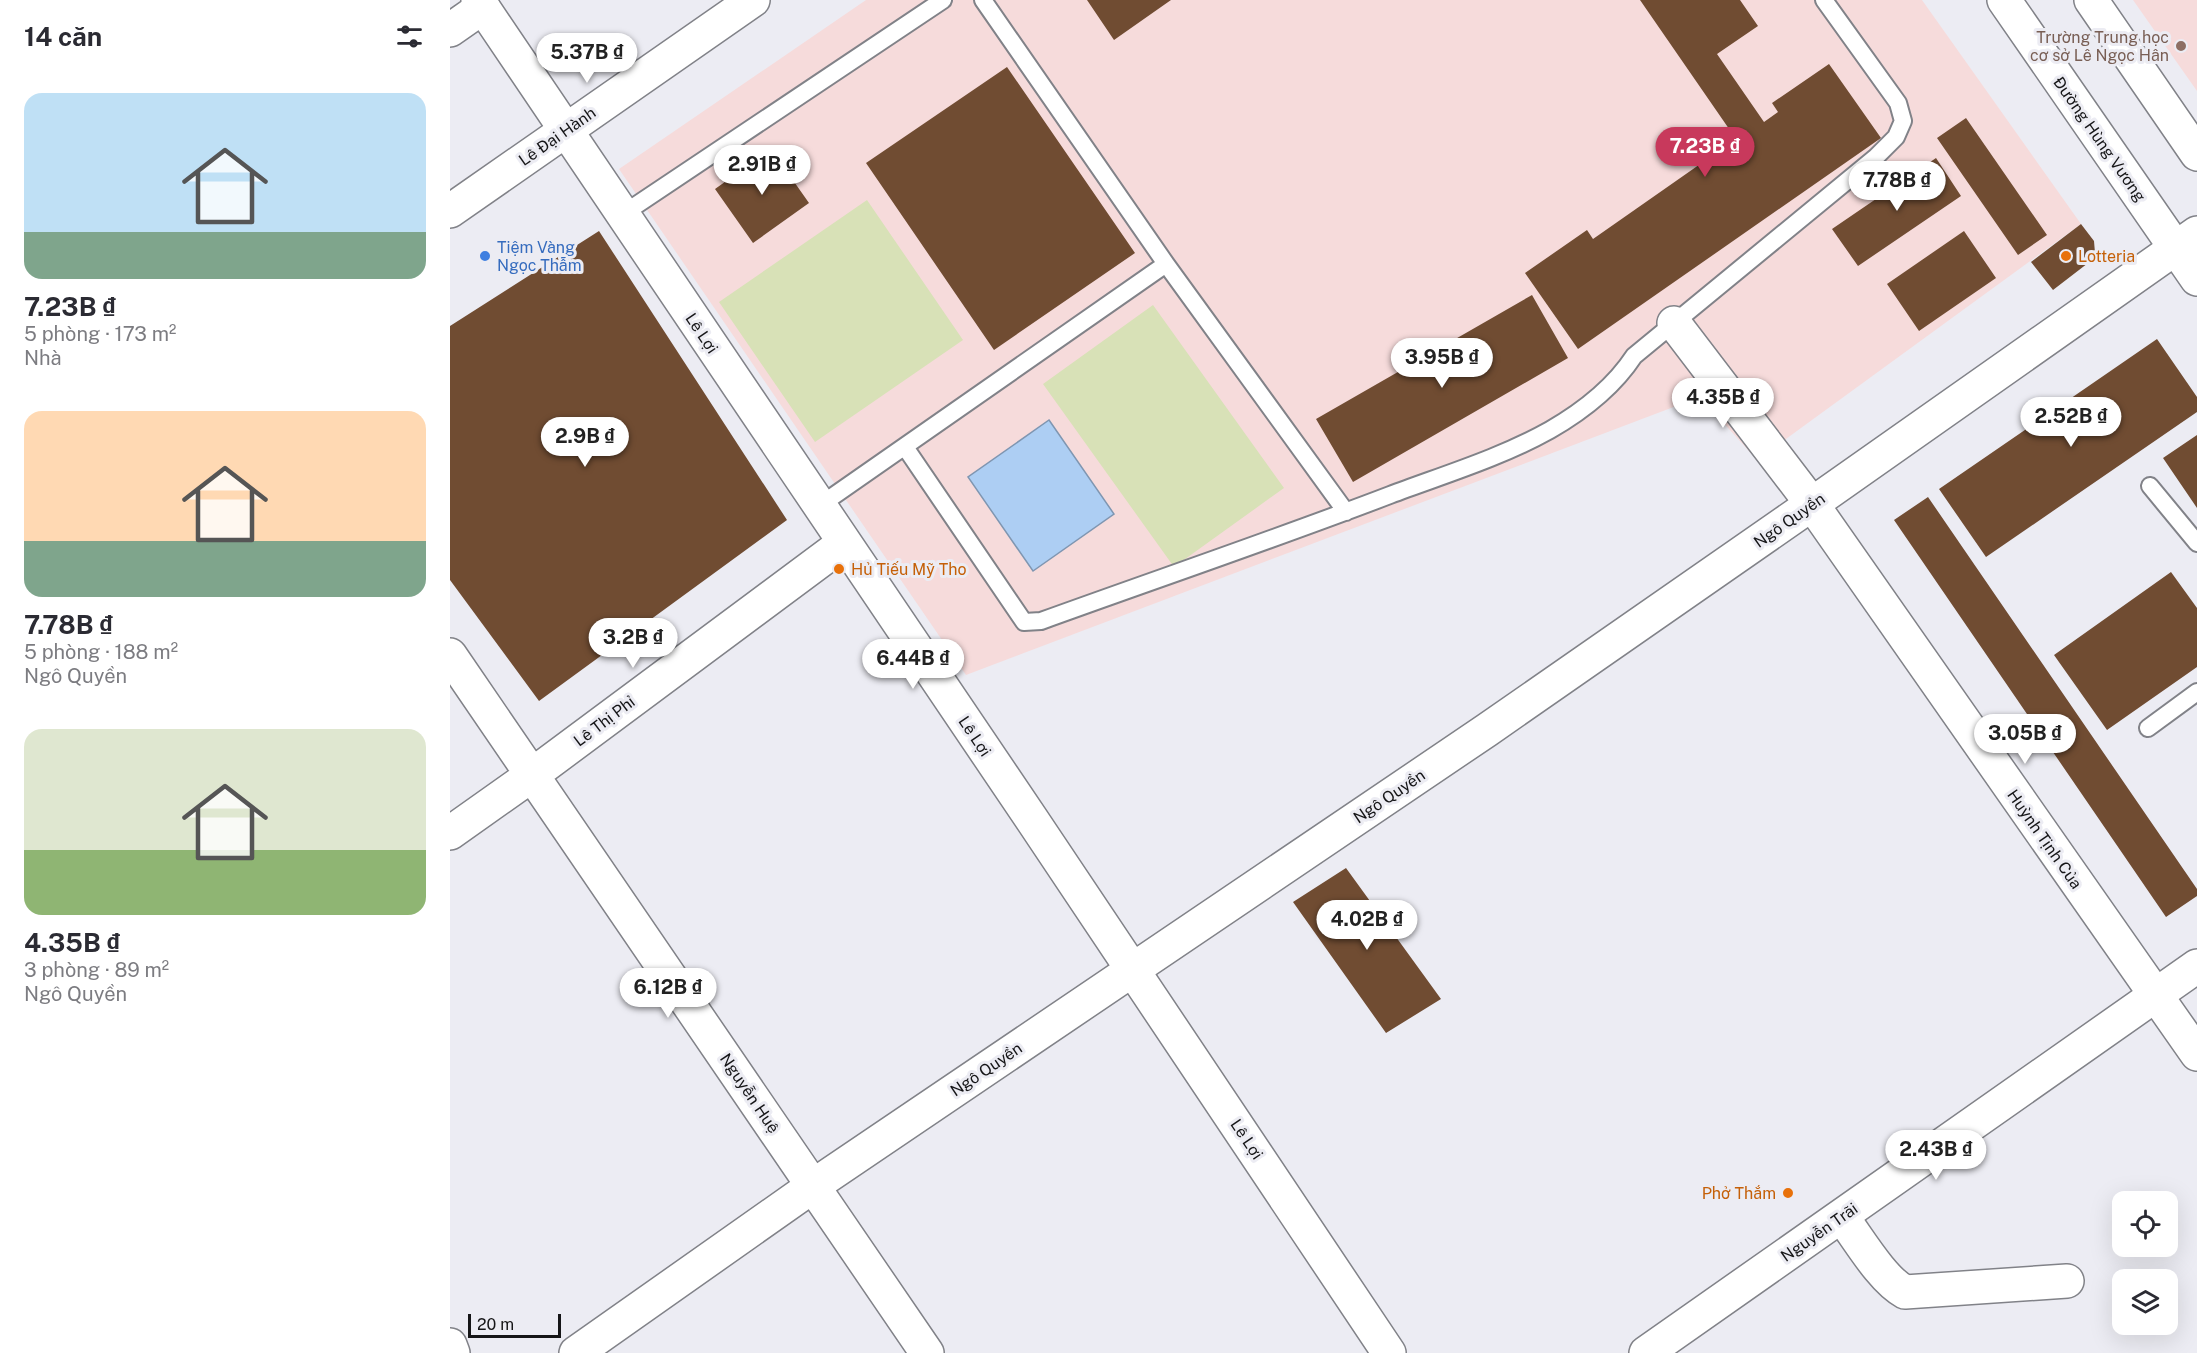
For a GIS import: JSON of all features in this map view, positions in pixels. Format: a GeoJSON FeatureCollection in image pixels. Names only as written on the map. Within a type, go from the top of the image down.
{"type":"FeatureCollection","features":[{"type":"Feature","properties":{"kind":"street","name":"Lê Đại Hành"},"geometry":{"type":"LineString","coordinates":[[450,211],[753,0]]}},
{"type":"Feature","properties":{"kind":"street","name":"Đường Hùng Vương"},"geometry":{"type":"LineString","coordinates":[[2004,0],[2186,240],[2197,279]]}},
{"type":"Feature","properties":{"kind":"street"},"geometry":{"type":"LineString","coordinates":[[2091,0],[2197,154]]}},
{"type":"Feature","properties":{"kind":"street","name":"Lê Lợi"},"geometry":{"type":"LineString","coordinates":[[481,3],[1134,969],[1389,1353]]}},
{"type":"Feature","properties":{"kind":"street"},"geometry":{"type":"LineString","coordinates":[[450,30],[481,3]]}},
{"type":"Feature","properties":{"kind":"street","name":"Ngô Quyền"},"geometry":{"type":"LineString","coordinates":[[576,1353],[813,1186],[1487,730],[2186,240]]}},
{"type":"Feature","properties":{"kind":"street","name":"Huỳnh Tịnh Của"},"geometry":{"type":"LineString","coordinates":[[1674,323],[1812,504],[2197,1054]]}},
{"type":"Feature","properties":{"kind":"street","name":"Lê Thị Phỉ"},"geometry":{"type":"LineString","coordinates":[[450,833],[532,775],[844,543]]}},
{"type":"Feature","properties":{"kind":"street","name":"Nguyễn Huệ"},"geometry":{"type":"LineString","coordinates":[[450,656],[927,1353]]}},
{"type":"Feature","properties":{"kind":"street","name":"Nguyễn Trãi"},"geometry":{"type":"LineString","coordinates":[[1646,1353],[2197,966]]}},
{"type":"Feature","properties":{"kind":"street"},"geometry":{"type":"LineString","coordinates":[[1842,1216],[1887,1279],[1896,1288],[1905,1292],[2067,1281]]}},
{"type":"Feature","properties":{"kind":"street"},"geometry":{"type":"LineString","coordinates":[[450,1345],[453,1353]]}},
{"type":"Feature","properties":{"kind":"lane"},"geometry":{"type":"LineString","coordinates":[[622,214],[943,0]]}},
{"type":"Feature","properties":{"kind":"lane"},"geometry":{"type":"LineString","coordinates":[[983,0],[1166,264],[1346,512]]}},
{"type":"Feature","properties":{"kind":"lane"},"geometry":{"type":"LineString","coordinates":[[905,447],[1024,622],[1041,621],[1346,512],[1509,450],[1549,430],[1601,395],[1623,373],[1634,356],[1876,157],[1896,137],[1903,121],[1898,103],[1824,0]]}},
{"type":"Feature","properties":{"kind":"lane"},"geometry":{"type":"LineString","coordinates":[[819,506],[1166,264]]}},
{"type":"Feature","properties":{"kind":"lane"},"geometry":{"type":"LineString","coordinates":[[2150,486],[2197,543]]}},
{"type":"Feature","properties":{"kind":"lane"},"geometry":{"type":"LineString","coordinates":[[2148,728],[2197,692]]}},
{"type":"Feature","properties":{"kind":"shaded area"},"geometry":{"type":"Polygon","coordinates":[[[866,0],[1922,0],[2081,224],[1757,460],[1700,397],[966,675],[619,169],[866,0]]]}},
{"type":"Feature","properties":{"kind":"shaded area","name":"Trường Trung học cơ sở Lê Ngọc Hân"},"geometry":{"type":"Polygon","coordinates":[[[2133,0],[2197,0],[2197,91],[2133,0]]]}},
{"type":"Feature","properties":{"kind":"green space"},"geometry":{"type":"Polygon","coordinates":[[[867,200],[963,340],[815,442],[719,302],[867,200]]]}},
{"type":"Feature","properties":{"kind":"green space"},"geometry":{"type":"Polygon","coordinates":[[[1153,305],[1284,488],[1174,567],[1043,384],[1153,305]]]}},
{"type":"Feature","properties":{"kind":"water"},"geometry":{"type":"Polygon","coordinates":[[[1049,420],[1114,514],[1033,571],[968,477],[1049,420]]]}},
{"type":"Feature","properties":{"kind":"building"},"geometry":{"type":"Polygon","coordinates":[[[1087,0],[1171,0],[1114,40],[1087,0]]]}},
{"type":"Feature","properties":{"kind":"building"},"geometry":{"type":"Polygon","coordinates":[[[1640,0],[1740,0],[1758,26],[1717,54],[1764,122],[1778,112],[1772,103],[1829,64],[1881,138],[1578,349],[1525,273],[1587,230],[1593,239],[1736,139],[1640,0]]]}},
{"type":"Feature","properties":{"kind":"building"},"geometry":{"type":"Polygon","coordinates":[[[1007,67],[1135,253],[994,350],[866,163],[1007,67]]]}},
{"type":"Feature","properties":{"kind":"building"},"geometry":{"type":"Polygon","coordinates":[[[1966,118],[2047,235],[2018,255],[1937,138],[1966,118]]]}},
{"type":"Feature","properties":{"kind":"building"},"geometry":{"type":"Polygon","coordinates":[[[771,149],[809,203],[753,243],[715,189],[771,149]]]}},
{"type":"Feature","properties":{"kind":"building"},"geometry":{"type":"Polygon","coordinates":[[[1936,158],[1961,196],[1858,266],[1832,229],[1936,158]]]}},
{"type":"Feature","properties":{"kind":"building","name":"Lotteria"},"geometry":{"type":"Polygon","coordinates":[[[2081,224],[2094,241],[2095,253],[2092,260],[2053,290],[2031,262],[2081,224]]]}},
{"type":"Feature","properties":{"kind":"building"},"geometry":{"type":"Polygon","coordinates":[[[599,231],[787,520],[539,701],[450,580],[450,326],[599,231]]]}},
{"type":"Feature","properties":{"kind":"building"},"geometry":{"type":"Polygon","coordinates":[[[1964,231],[1996,278],[1919,331],[1887,284],[1964,231]]]}},
{"type":"Feature","properties":{"kind":"building"},"geometry":{"type":"Polygon","coordinates":[[[1532,295],[1568,358],[1353,482],[1316,419],[1532,295]]]}},
{"type":"Feature","properties":{"kind":"building"},"geometry":{"type":"Polygon","coordinates":[[[2157,339],[2197,397],[2197,412],[1986,557],[1939,489],[2157,339]]]}},
{"type":"Feature","properties":{"kind":"building"},"geometry":{"type":"Polygon","coordinates":[[[2197,435],[2197,508],[2163,458],[2197,435]]]}},
{"type":"Feature","properties":{"kind":"building"},"geometry":{"type":"Polygon","coordinates":[[[1928,497],[2197,889],[2197,896],[2166,917],[1894,520],[1928,497]]]}},
{"type":"Feature","properties":{"kind":"building"},"geometry":{"type":"Polygon","coordinates":[[[2171,572],[2197,608],[2197,667],[2107,730],[2054,655],[2171,572]]]}},
{"type":"Feature","properties":{"kind":"building"},"geometry":{"type":"Polygon","coordinates":[[[1346,868],[1441,999],[1386,1033],[1293,902],[1346,868]]]}},
{"type":"Feature","properties":{"kind":"place","name":"Trường Trung học cơ sở Lê Ngọc Hân"},"geometry":{"type":"Point","coordinates":[2181,46]}},
{"type":"Feature","properties":{"kind":"place","name":"Tiệm Vàng Ngọc Thẫm"},"geometry":{"type":"Point","coordinates":[485,256]}},
{"type":"Feature","properties":{"kind":"place","name":"Lotteria"},"geometry":{"type":"Point","coordinates":[2066,256]}},
{"type":"Feature","properties":{"kind":"place","name":"Hủ Tiếu Mỹ Tho"},"geometry":{"type":"Point","coordinates":[839,569]}},
{"type":"Feature","properties":{"kind":"place","name":"Phở Thắm"},"geometry":{"type":"Point","coordinates":[1788,1193]}}]}
